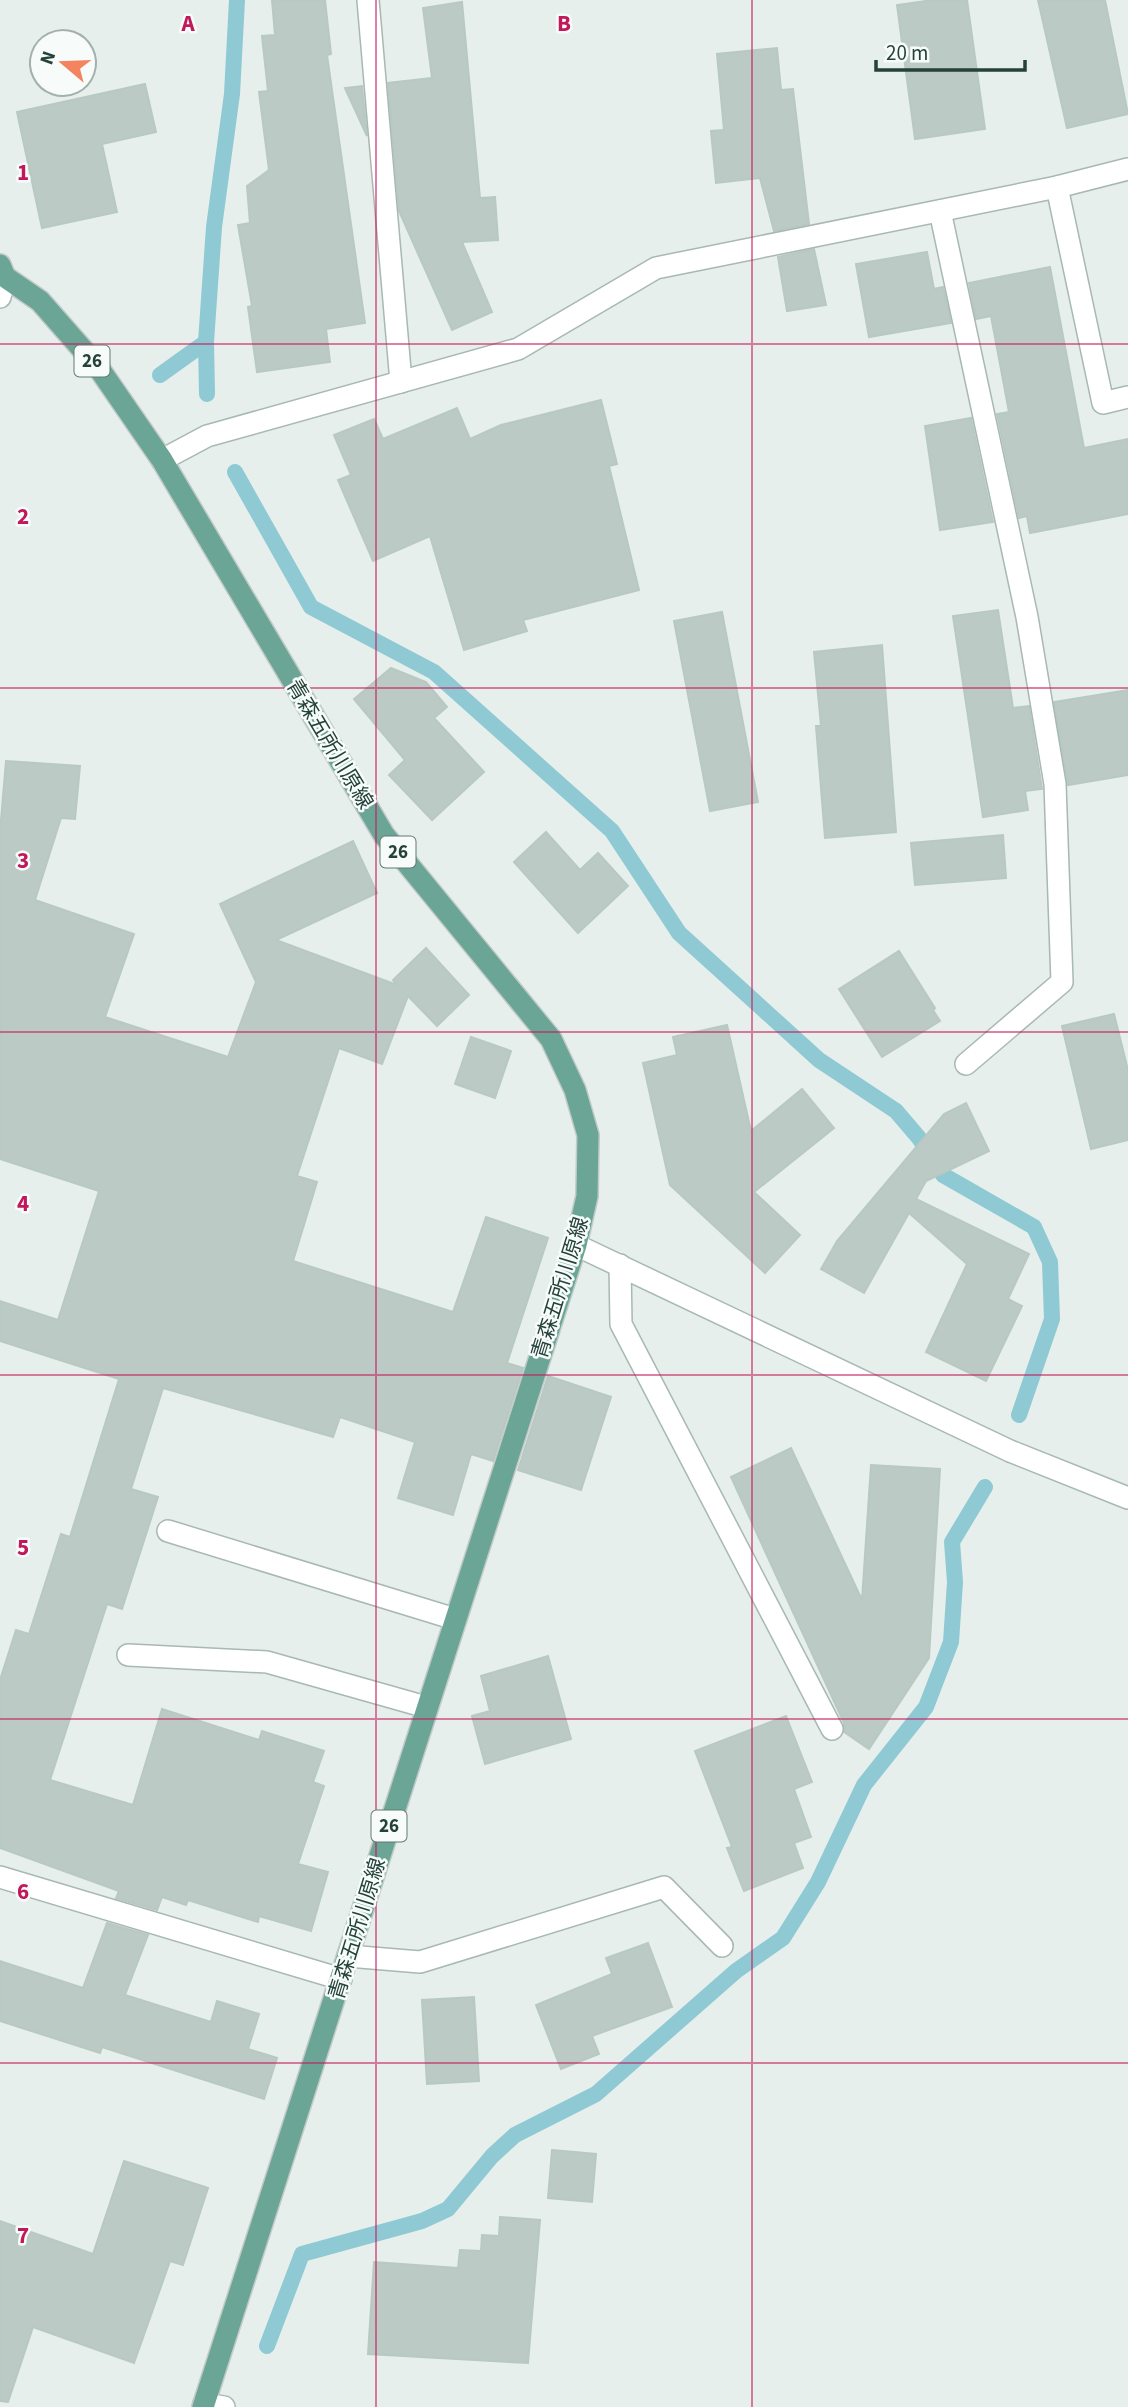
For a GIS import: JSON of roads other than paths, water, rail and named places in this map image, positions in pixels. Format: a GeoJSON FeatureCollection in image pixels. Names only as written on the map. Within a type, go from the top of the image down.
{"type":"FeatureCollection","features":[{"type":"Feature","properties":{"kind":"main road","name":"青森五所川原線"},"geometry":{"type":"LineString","coordinates":[[2,280],[40,301],[98,367],[162,460],[384,835],[551,1039],[575,1090],[588,1135],[587,1196],[576,1245],[426,1707],[211,2406]]}},
{"type":"Feature","properties":{"kind":"street"},"geometry":{"type":"LineString","coordinates":[[368,0],[401,382]]}},
{"type":"Feature","properties":{"kind":"street"},"geometry":{"type":"LineString","coordinates":[[162,460],[207,436],[518,349],[656,268],[1057,187],[1128,169]]}},
{"type":"Feature","properties":{"kind":"street"},"geometry":{"type":"LineString","coordinates":[[1057,187],[1104,403],[1128,397]]}},
{"type":"Feature","properties":{"kind":"street"},"geometry":{"type":"LineString","coordinates":[[940,211],[1027,617],[1055,784],[1062,982],[966,1064]]}},
{"type":"Feature","properties":{"kind":"street"},"geometry":{"type":"LineString","coordinates":[[576,1245],[1010,1451],[1128,1498]]}},
{"type":"Feature","properties":{"kind":"street"},"geometry":{"type":"LineString","coordinates":[[620,1265],[621,1324],[831,1729]]}},
{"type":"Feature","properties":{"kind":"street"},"geometry":{"type":"LineString","coordinates":[[168,1531],[455,1619]]}},
{"type":"Feature","properties":{"kind":"street"},"geometry":{"type":"LineString","coordinates":[[128,1655],[267,1662],[426,1707]]}},
{"type":"Feature","properties":{"kind":"street"},"geometry":{"type":"LineString","coordinates":[[0,1877],[341,1979]]}},
{"type":"Feature","properties":{"kind":"street"},"geometry":{"type":"LineString","coordinates":[[348,1956],[420,1962],[664,1887],[722,1946]]}},
{"type":"Feature","properties":{"kind":"waterway"},"geometry":{"type":"LineString","coordinates":[[207,394],[206,342],[214,227],[232,94],[237,0]]}},
{"type":"Feature","properties":{"kind":"waterway"},"geometry":{"type":"LineString","coordinates":[[160,375],[206,342]]}},
{"type":"Feature","properties":{"kind":"waterway"},"geometry":{"type":"LineString","coordinates":[[235,472],[311,607],[434,672],[612,831],[679,933],[819,1060],[896,1111],[919,1138],[943,1175],[1034,1227],[1050,1262],[1052,1319],[1019,1415]]}},
{"type":"Feature","properties":{"kind":"waterway"},"geometry":{"type":"LineString","coordinates":[[267,2346],[302,2254],[422,2221],[448,2209],[492,2156],[515,2135],[596,2094],[736,1971],[783,1938],[818,1882],[864,1785],[926,1707],[951,1642],[955,1582],[952,1542],[985,1487]]}}]}
